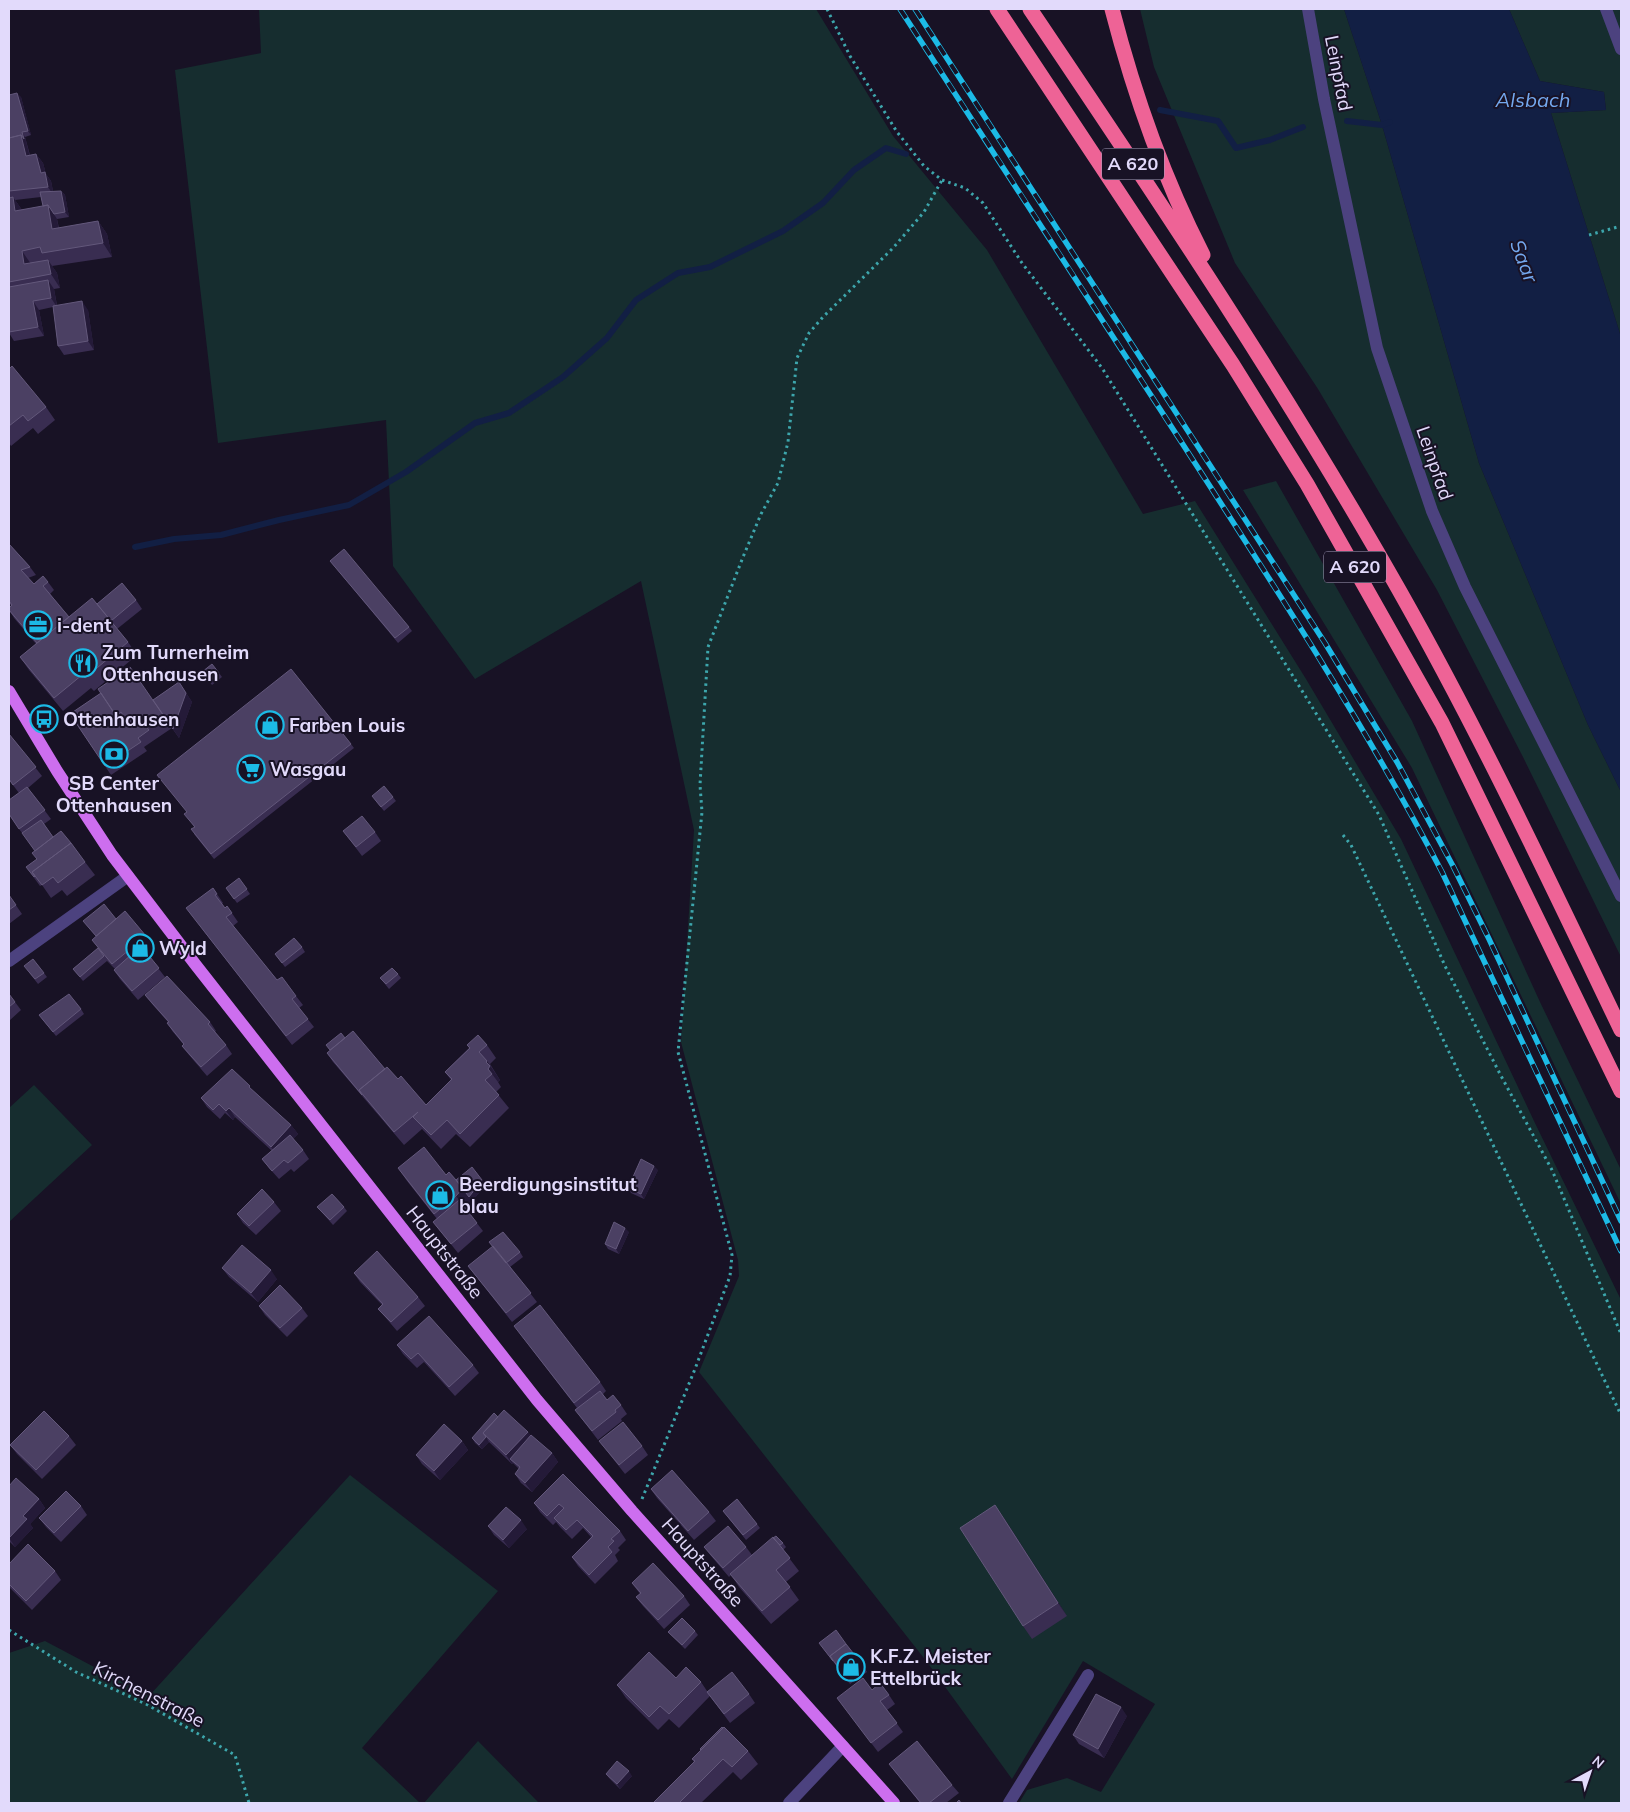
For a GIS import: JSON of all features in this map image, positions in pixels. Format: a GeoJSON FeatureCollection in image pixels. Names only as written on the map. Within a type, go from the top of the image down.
{"type":"FeatureCollection","features":[{"type":"Feature","properties":{"kind":"highway","name":"A 620"},"geometry":{"type":"LineString","coordinates":[[997,9],[1233,365],[1317,500],[1442,723],[1621,1091]]}},
{"type":"Feature","properties":{"kind":"highway","name":"A 620"},"geometry":{"type":"LineString","coordinates":[[1030,9],[1236,319],[1330,470],[1400,590],[1470,719],[1621,1030]]}},
{"type":"Feature","properties":{"kind":"highway"},"geometry":{"type":"LineString","coordinates":[[1112,9],[1144,118],[1180,208],[1236,319]]}},
{"type":"Feature","properties":{"kind":"main road","name":"Hauptstraße"},"geometry":{"type":"LineString","coordinates":[[9,691],[87,818],[128,876],[537,1400],[632,1511],[894,1803]]}},
{"type":"Feature","properties":{"kind":"street","name":"Leinpfad"},"geometry":{"type":"LineString","coordinates":[[1308,9],[1324,99],[1377,348],[1432,511],[1464,587],[1621,896]]}},
{"type":"Feature","properties":{"kind":"street"},"geometry":{"type":"LineString","coordinates":[[1606,9],[1621,49]]}},
{"type":"Feature","properties":{"kind":"street"},"geometry":{"type":"LineString","coordinates":[[9,961],[128,876]]}},
{"type":"Feature","properties":{"kind":"street"},"geometry":{"type":"LineString","coordinates":[[1009,1803],[1088,1675]]}},
{"type":"Feature","properties":{"kind":"street"},"geometry":{"type":"LineString","coordinates":[[788,1803],[843,1746]]}},
{"type":"Feature","properties":{"kind":"path"},"geometry":{"type":"LineString","coordinates":[[827,9],[850,56],[897,132],[924,166],[942,180],[965,188],[983,203],[1022,263],[1102,368],[1379,815],[1445,966],[1552,1170],[1621,1334]]}},
{"type":"Feature","properties":{"kind":"path"},"geometry":{"type":"LineString","coordinates":[[632,1511],[643,1497],[698,1359],[731,1269],[732,1255],[678,1052],[702,812],[700,785],[708,647],[761,514],[778,483],[788,442],[797,358],[809,333],[823,316],[893,248],[924,212],[942,180]]}},
{"type":"Feature","properties":{"kind":"path"},"geometry":{"type":"LineString","coordinates":[[1589,235],[1621,226]]}},
{"type":"Feature","properties":{"kind":"path"},"geometry":{"type":"LineString","coordinates":[[1343,835],[1351,845],[1621,1415]]}},
{"type":"Feature","properties":{"kind":"path","name":"Kirchenstraße"},"geometry":{"type":"LineString","coordinates":[[9,1630],[76,1672],[146,1704],[235,1755],[248,1803]]}},
{"type":"Feature","properties":{"kind":"green space"},"geometry":{"type":"Polygon","coordinates":[[[259,9],[816,9],[893,136],[987,250],[1143,514],[1195,501],[1306,679],[1401,839],[1621,1300],[1621,1803],[1019,1803],[1027,1790],[1067,1778],[1101,1792],[1155,1704],[1083,1661],[1012,1779],[927,1662],[699,1372],[739,1276],[738,1260],[681,1042],[694,830],[641,581],[475,679],[393,566],[386,420],[218,443],[175,70],[261,53],[259,9]]]}},
{"type":"Feature","properties":{"kind":"green space"},"geometry":{"type":"Polygon","coordinates":[[[1140,9],[1344,9],[1382,125],[1479,463],[1588,725],[1621,792],[1621,957],[1523,757],[1437,590],[1318,389],[1235,263],[1154,67],[1140,9]]]}},
{"type":"Feature","properties":{"kind":"green space"},"geometry":{"type":"Polygon","coordinates":[[[1509,9],[1621,9],[1621,337],[1551,113],[1606,110],[1604,92],[1540,81],[1509,9]]]}},
{"type":"Feature","properties":{"kind":"green space"},"geometry":{"type":"Polygon","coordinates":[[[1276,481],[1412,721],[1540,1002],[1621,1170],[1621,1204],[1412,768],[1243,490],[1276,481]]]}},
{"type":"Feature","properties":{"kind":"green space"},"geometry":{"type":"Polygon","coordinates":[[[34,1085],[92,1145],[9,1222],[9,1108],[34,1085]]]}},
{"type":"Feature","properties":{"kind":"green space"},"geometry":{"type":"Polygon","coordinates":[[[350,1475],[498,1591],[362,1748],[420,1803],[9,1803],[9,1653],[45,1641],[149,1696],[350,1475]]]}},
{"type":"Feature","properties":{"kind":"green space"},"geometry":{"type":"Polygon","coordinates":[[[478,1741],[539,1803],[424,1803],[478,1741]]]}},
{"type":"Feature","properties":{"kind":"water"},"geometry":{"type":"Polygon","coordinates":[[[1344,9],[1509,9],[1540,81],[1604,92],[1606,110],[1551,113],[1621,337],[1621,792],[1588,725],[1479,463],[1382,125],[1344,9]]]}},
{"type":"Feature","properties":{"kind":"building"},"geometry":{"type":"Polygon","coordinates":[[[17,93],[28,131],[22,132],[24,139],[21,135],[9,138],[9,95],[17,93]]]}},
{"type":"Feature","properties":{"kind":"building"},"geometry":{"type":"Polygon","coordinates":[[[21,135],[26,156],[36,154],[41,173],[45,172],[48,187],[9,191],[9,138],[21,135]]]}},
{"type":"Feature","properties":{"kind":"building"},"geometry":{"type":"Polygon","coordinates":[[[61,191],[65,212],[54,214],[48,205],[43,206],[40,192],[61,191]]]}},
{"type":"Feature","properties":{"kind":"building"},"geometry":{"type":"Polygon","coordinates":[[[13,197],[15,211],[48,205],[52,229],[98,221],[103,243],[42,253],[40,247],[22,251],[24,264],[48,260],[51,274],[9,282],[9,198],[13,197]]]}},
{"type":"Feature","properties":{"kind":"building"},"geometry":{"type":"Polygon","coordinates":[[[48,280],[51,298],[33,301],[38,327],[9,332],[9,287],[48,280]]]}},
{"type":"Feature","properties":{"kind":"building"},"geometry":{"type":"Polygon","coordinates":[[[82,301],[88,341],[58,346],[53,306],[82,301]]]}},
{"type":"Feature","properties":{"kind":"building"},"geometry":{"type":"Polygon","coordinates":[[[12,366],[46,407],[28,421],[23,415],[9,426],[9,369],[12,366]]]}},
{"type":"Feature","properties":{"kind":"building"},"geometry":{"type":"Polygon","coordinates":[[[9,544],[30,567],[21,570],[34,584],[43,576],[48,582],[43,586],[69,617],[37,643],[9,610],[12,605],[9,601],[9,544]]]}},
{"type":"Feature","properties":{"kind":"building"},"geometry":{"type":"Polygon","coordinates":[[[344,549],[409,627],[395,638],[330,561],[344,549]]]}},
{"type":"Feature","properties":{"kind":"building"},"geometry":{"type":"Polygon","coordinates":[[[122,583],[136,600],[111,621],[97,604],[122,583]]]}},
{"type":"Feature","properties":{"kind":"building","name":"Zum Turnerheim Ottenhausen"},"geometry":{"type":"Polygon","coordinates":[[[92,598],[128,642],[85,678],[82,675],[54,698],[20,657],[92,598]]]}},
{"type":"Feature","properties":{"kind":"building"},"geometry":{"type":"Polygon","coordinates":[[[212,664],[219,673],[209,681],[202,672],[212,664]]]}},
{"type":"Feature","properties":{"kind":"building"},"geometry":{"type":"Polygon","coordinates":[[[130,667],[163,715],[146,726],[139,717],[129,724],[121,712],[116,716],[98,689],[130,667]]]}},
{"type":"Feature","properties":{"kind":"building","name":"Wasgau"},"geometry":{"type":"Polygon","coordinates":[[[291,669],[351,744],[211,854],[191,829],[195,827],[184,814],[187,812],[157,775],[291,669]]]}},
{"type":"Feature","properties":{"kind":"building"},"geometry":{"type":"Polygon","coordinates":[[[179,682],[186,693],[173,729],[153,700],[179,682]]]}},
{"type":"Feature","properties":{"kind":"building"},"geometry":{"type":"Polygon","coordinates":[[[101,693],[119,720],[124,717],[132,728],[142,721],[149,730],[138,738],[141,742],[105,766],[70,714],[101,693]]]}},
{"type":"Feature","properties":{"kind":"building"},"geometry":{"type":"Polygon","coordinates":[[[9,734],[36,767],[13,785],[9,779],[9,734]]]}},
{"type":"Feature","properties":{"kind":"building"},"geometry":{"type":"Polygon","coordinates":[[[384,786],[393,797],[381,807],[372,796],[384,786]]]}},
{"type":"Feature","properties":{"kind":"building"},"geometry":{"type":"Polygon","coordinates":[[[27,787],[45,810],[19,829],[9,814],[9,800],[27,787]]]}},
{"type":"Feature","properties":{"kind":"building"},"geometry":{"type":"Polygon","coordinates":[[[362,816],[375,832],[356,847],[343,831],[362,816]]]}},
{"type":"Feature","properties":{"kind":"building"},"geometry":{"type":"Polygon","coordinates":[[[41,820],[53,837],[35,851],[22,833],[41,820]]]}},
{"type":"Feature","properties":{"kind":"building"},"geometry":{"type":"Polygon","coordinates":[[[61,831],[71,843],[32,872],[34,877],[26,867],[37,859],[32,853],[61,831]]]}},
{"type":"Feature","properties":{"kind":"building"},"geometry":{"type":"Polygon","coordinates":[[[71,843],[85,862],[58,883],[53,877],[42,885],[32,872],[71,843]]]}},
{"type":"Feature","properties":{"kind":"building"},"geometry":{"type":"Polygon","coordinates":[[[239,878],[247,889],[234,899],[226,888],[239,878]]]}},
{"type":"Feature","properties":{"kind":"building"},"geometry":{"type":"Polygon","coordinates":[[[213,888],[217,894],[215,895],[225,908],[227,906],[232,913],[226,917],[277,980],[282,977],[296,996],[292,999],[308,1019],[286,1036],[186,908],[213,888]]]}},
{"type":"Feature","properties":{"kind":"building"},"geometry":{"type":"Polygon","coordinates":[[[9,895],[16,905],[9,910],[9,895]]]}},
{"type":"Feature","properties":{"kind":"building"},"geometry":{"type":"Polygon","coordinates":[[[104,904],[116,919],[96,936],[83,921],[104,904]]]}},
{"type":"Feature","properties":{"kind":"building"},"geometry":{"type":"Polygon","coordinates":[[[125,911],[146,936],[112,964],[92,940],[125,911]]]}},
{"type":"Feature","properties":{"kind":"building"},"geometry":{"type":"Polygon","coordinates":[[[294,938],[302,947],[282,963],[275,954],[294,938]]]}},
{"type":"Feature","properties":{"kind":"building"},"geometry":{"type":"Polygon","coordinates":[[[141,946],[159,968],[132,991],[114,970],[141,946]]]}},
{"type":"Feature","properties":{"kind":"building"},"geometry":{"type":"Polygon","coordinates":[[[98,948],[104,956],[80,977],[73,969],[98,948]]]}},
{"type":"Feature","properties":{"kind":"building"},"geometry":{"type":"Polygon","coordinates":[[[33,959],[44,973],[35,979],[24,966],[33,959]]]}},
{"type":"Feature","properties":{"kind":"building"},"geometry":{"type":"Polygon","coordinates":[[[392,968],[398,974],[386,984],[380,978],[392,968]]]}},
{"type":"Feature","properties":{"kind":"building"},"geometry":{"type":"Polygon","coordinates":[[[167,976],[210,1022],[208,1024],[226,1045],[201,1067],[182,1046],[184,1044],[167,1023],[169,1022],[145,995],[167,976]]]}},
{"type":"Feature","properties":{"kind":"building"},"geometry":{"type":"Polygon","coordinates":[[[9,994],[15,1002],[9,1007],[9,994]]]}},
{"type":"Feature","properties":{"kind":"building"},"geometry":{"type":"Polygon","coordinates":[[[69,994],[81,1009],[53,1032],[39,1015],[69,994]]]}},
{"type":"Feature","properties":{"kind":"building"},"geometry":{"type":"Polygon","coordinates":[[[353,1031],[385,1069],[359,1090],[362,1095],[327,1053],[353,1031]]]}},
{"type":"Feature","properties":{"kind":"building"},"geometry":{"type":"Polygon","coordinates":[[[341,1033],[345,1038],[330,1050],[326,1045],[341,1033]]]}},
{"type":"Feature","properties":{"kind":"building"},"geometry":{"type":"Polygon","coordinates":[[[478,1035],[487,1045],[479,1052],[490,1066],[488,1069],[492,1074],[485,1080],[499,1095],[460,1134],[447,1120],[431,1135],[413,1117],[418,1112],[394,1132],[359,1090],[387,1067],[398,1079],[401,1076],[426,1105],[452,1079],[445,1072],[470,1048],[467,1045],[478,1035]]]}},
{"type":"Feature","properties":{"kind":"building"},"geometry":{"type":"Polygon","coordinates":[[[232,1069],[291,1125],[271,1147],[229,1108],[226,1111],[219,1104],[213,1110],[201,1098],[232,1069]]]}},
{"type":"Feature","properties":{"kind":"building"},"geometry":{"type":"Polygon","coordinates":[[[290,1135],[303,1150],[288,1163],[284,1160],[272,1171],[262,1159],[290,1135]]]}},
{"type":"Feature","properties":{"kind":"building"},"geometry":{"type":"Polygon","coordinates":[[[424,1147],[446,1175],[449,1172],[463,1188],[434,1214],[398,1168],[424,1147]]]}},
{"type":"Feature","properties":{"kind":"building"},"geometry":{"type":"Polygon","coordinates":[[[641,1159],[654,1166],[641,1194],[628,1188],[641,1159]]]}},
{"type":"Feature","properties":{"kind":"building"},"geometry":{"type":"Polygon","coordinates":[[[472,1167],[482,1180],[469,1197],[456,1180],[472,1167]]]}},
{"type":"Feature","properties":{"kind":"building"},"geometry":{"type":"Polygon","coordinates":[[[262,1189],[274,1202],[249,1226],[237,1214],[262,1189]]]}},
{"type":"Feature","properties":{"kind":"building"},"geometry":{"type":"Polygon","coordinates":[[[332,1194],[344,1207],[330,1220],[317,1207],[332,1194]]]}},
{"type":"Feature","properties":{"kind":"building"},"geometry":{"type":"Polygon","coordinates":[[[459,1200],[477,1223],[451,1244],[433,1222],[459,1200]]]}},
{"type":"Feature","properties":{"kind":"building"},"geometry":{"type":"Polygon","coordinates":[[[614,1222],[625,1228],[616,1249],[605,1244],[614,1222]]]}},
{"type":"Feature","properties":{"kind":"building"},"geometry":{"type":"Polygon","coordinates":[[[503,1232],[520,1252],[506,1263],[489,1242],[503,1232]]]}},
{"type":"Feature","properties":{"kind":"building"},"geometry":{"type":"Polygon","coordinates":[[[242,1245],[271,1270],[251,1293],[222,1268],[242,1245]]]}},
{"type":"Feature","properties":{"kind":"building"},"geometry":{"type":"Polygon","coordinates":[[[493,1246],[531,1293],[506,1313],[468,1266],[493,1246]]]}},
{"type":"Feature","properties":{"kind":"building"},"geometry":{"type":"Polygon","coordinates":[[[377,1251],[418,1297],[391,1322],[378,1309],[383,1304],[354,1273],[377,1251]]]}},
{"type":"Feature","properties":{"kind":"building"},"geometry":{"type":"Polygon","coordinates":[[[280,1285],[302,1308],[280,1328],[259,1306],[280,1285]]]}},
{"type":"Feature","properties":{"kind":"building"},"geometry":{"type":"Polygon","coordinates":[[[540,1305],[600,1382],[574,1403],[514,1326],[540,1305]]]}},
{"type":"Feature","properties":{"kind":"building"},"geometry":{"type":"Polygon","coordinates":[[[429,1316],[473,1365],[449,1387],[418,1353],[411,1359],[397,1345],[429,1316]]]}},
{"type":"Feature","properties":{"kind":"building"},"geometry":{"type":"Polygon","coordinates":[[[600,1391],[607,1400],[613,1395],[621,1405],[615,1410],[616,1412],[592,1431],[575,1410],[600,1391]]]}},
{"type":"Feature","properties":{"kind":"building"},"geometry":{"type":"Polygon","coordinates":[[[504,1410],[528,1432],[506,1455],[483,1433],[504,1410]]]}},
{"type":"Feature","properties":{"kind":"building"},"geometry":{"type":"Polygon","coordinates":[[[44,1411],[69,1436],[36,1470],[10,1445],[44,1411]]]}},
{"type":"Feature","properties":{"kind":"building"},"geometry":{"type":"Polygon","coordinates":[[[494,1413],[498,1417],[483,1433],[486,1437],[479,1445],[472,1438],[494,1413]]]}},
{"type":"Feature","properties":{"kind":"building"},"geometry":{"type":"Polygon","coordinates":[[[623,1422],[642,1446],[619,1465],[599,1441],[623,1422]]]}},
{"type":"Feature","properties":{"kind":"building"},"geometry":{"type":"Polygon","coordinates":[[[444,1424],[462,1441],[434,1471],[416,1455],[444,1424]]]}},
{"type":"Feature","properties":{"kind":"building"},"geometry":{"type":"Polygon","coordinates":[[[531,1435],[552,1453],[525,1483],[515,1474],[520,1467],[510,1459],[531,1435]]]}},
{"type":"Feature","properties":{"kind":"building"},"geometry":{"type":"Polygon","coordinates":[[[672,1470],[709,1512],[688,1531],[651,1489],[672,1470]]]}},
{"type":"Feature","properties":{"kind":"building"},"geometry":{"type":"Polygon","coordinates":[[[563,1474],[620,1531],[611,1539],[614,1541],[608,1547],[612,1552],[589,1575],[572,1557],[593,1536],[577,1520],[566,1530],[554,1518],[564,1508],[559,1504],[547,1516],[534,1503],[563,1474]]]}},
{"type":"Feature","properties":{"kind":"building"},"geometry":{"type":"Polygon","coordinates":[[[16,1478],[39,1499],[23,1516],[27,1519],[9,1538],[9,1486],[16,1478]]]}},
{"type":"Feature","properties":{"kind":"building"},"geometry":{"type":"Polygon","coordinates":[[[66,1491],[81,1506],[54,1533],[39,1518],[66,1491]]]}},
{"type":"Feature","properties":{"kind":"building"},"geometry":{"type":"Polygon","coordinates":[[[737,1499],[757,1524],[743,1535],[723,1511],[737,1499]]]}},
{"type":"Feature","properties":{"kind":"building"},"geometry":{"type":"Polygon","coordinates":[[[995,1505],[1058,1603],[1023,1626],[960,1528],[995,1505]]]}},
{"type":"Feature","properties":{"kind":"building"},"geometry":{"type":"Polygon","coordinates":[[[506,1507],[521,1520],[503,1540],[488,1526],[506,1507]]]}},
{"type":"Feature","properties":{"kind":"building"},"geometry":{"type":"Polygon","coordinates":[[[728,1526],[746,1547],[723,1568],[704,1547],[728,1526]]]}},
{"type":"Feature","properties":{"kind":"building"},"geometry":{"type":"Polygon","coordinates":[[[776,1536],[783,1543],[780,1545],[773,1538],[776,1536]]]}},
{"type":"Feature","properties":{"kind":"building"},"geometry":{"type":"Polygon","coordinates":[[[773,1537],[790,1558],[776,1570],[790,1587],[762,1611],[730,1574],[773,1537]]]}},
{"type":"Feature","properties":{"kind":"building"},"geometry":{"type":"Polygon","coordinates":[[[28,1544],[55,1571],[26,1601],[9,1584],[9,1564],[28,1544]]]}},
{"type":"Feature","properties":{"kind":"building"},"geometry":{"type":"Polygon","coordinates":[[[653,1563],[684,1596],[658,1620],[636,1597],[641,1593],[632,1583],[653,1563]]]}},
{"type":"Feature","properties":{"kind":"building"},"geometry":{"type":"Polygon","coordinates":[[[682,1618],[695,1631],[682,1645],[668,1632],[682,1618]]]}},
{"type":"Feature","properties":{"kind":"building"},"geometry":{"type":"Polygon","coordinates":[[[836,1630],[846,1644],[830,1656],[833,1661],[819,1643],[836,1630]]]}},
{"type":"Feature","properties":{"kind":"building"},"geometry":{"type":"Polygon","coordinates":[[[846,1644],[861,1663],[844,1675],[830,1656],[846,1644]]]}},
{"type":"Feature","properties":{"kind":"building"},"geometry":{"type":"Polygon","coordinates":[[[649,1652],[676,1678],[686,1667],[701,1682],[669,1714],[660,1706],[649,1717],[617,1685],[649,1652]]]}},
{"type":"Feature","properties":{"kind":"building"},"geometry":{"type":"Polygon","coordinates":[[[732,1672],[749,1694],[724,1714],[707,1692],[732,1672]]]}},
{"type":"Feature","properties":{"kind":"building"},"geometry":{"type":"Polygon","coordinates":[[[863,1678],[872,1690],[880,1683],[889,1695],[880,1701],[897,1723],[871,1743],[837,1698],[863,1678]]]}},
{"type":"Feature","properties":{"kind":"building"},"geometry":{"type":"Polygon","coordinates":[[[1096,1694],[1121,1707],[1098,1749],[1073,1735],[1096,1694]]]}},
{"type":"Feature","properties":{"kind":"building"},"geometry":{"type":"Polygon","coordinates":[[[724,1727],[748,1751],[732,1767],[723,1759],[679,1803],[653,1803],[695,1761],[692,1759],[724,1727]]]}},
{"type":"Feature","properties":{"kind":"building"},"geometry":{"type":"Polygon","coordinates":[[[723,1728],[701,1750],[700,1749],[723,1728]]]}},
{"type":"Feature","properties":{"kind":"building"},"geometry":{"type":"Polygon","coordinates":[[[917,1741],[952,1785],[929,1803],[921,1803],[889,1764],[917,1741]]]}},
{"type":"Feature","properties":{"kind":"building"},"geometry":{"type":"Polygon","coordinates":[[[617,1761],[629,1771],[617,1784],[606,1774],[617,1761]]]}},
{"type":"Feature","properties":{"kind":"waterway"},"geometry":{"type":"LineString","coordinates":[[1160,110],[1218,121],[1236,148],[1270,140],[1303,127]]}},
{"type":"Feature","properties":{"kind":"waterway"},"geometry":{"type":"LineString","coordinates":[[1347,121],[1382,125],[1390,122]]}},
{"type":"Feature","properties":{"kind":"waterway"},"geometry":{"type":"LineString","coordinates":[[135,547],[174,539],[221,535],[349,505],[406,472],[475,423],[509,413],[563,377],[607,338],[636,300],[678,273],[710,267],[783,231],[823,203],[854,170],[886,148],[906,154]]}},
{"type":"Feature","properties":{"kind":"railway"},"geometry":{"type":"LineString","coordinates":[[900,9],[1250,549],[1317,654],[1381,762],[1442,872],[1621,1251]]}},
{"type":"Feature","properties":{"kind":"railway"},"geometry":{"type":"LineString","coordinates":[[915,9],[1325,643],[1397,762],[1453,866],[1489,939],[1621,1221]]}},
{"type":"Feature","properties":{"kind":"place","name":"i-dent"},"geometry":{"type":"Point","coordinates":[38,625]}},
{"type":"Feature","properties":{"kind":"place","name":"Zum Turnerheim Ottenhausen"},"geometry":{"type":"Point","coordinates":[83,663]}},
{"type":"Feature","properties":{"kind":"place","name":"Ottenhausen"},"geometry":{"type":"Point","coordinates":[44,719]}},
{"type":"Feature","properties":{"kind":"place","name":"Farben Louis"},"geometry":{"type":"Point","coordinates":[270,725]}},
{"type":"Feature","properties":{"kind":"place","name":"SB Center Ottenhausen"},"geometry":{"type":"Point","coordinates":[114,754]}},
{"type":"Feature","properties":{"kind":"place","name":"Wasgau"},"geometry":{"type":"Point","coordinates":[251,769]}},
{"type":"Feature","properties":{"kind":"place","name":"Wyld"},"geometry":{"type":"Point","coordinates":[140,948]}},
{"type":"Feature","properties":{"kind":"place","name":"Beerdigungsinstitut blau"},"geometry":{"type":"Point","coordinates":[440,1195]}},
{"type":"Feature","properties":{"kind":"place","name":"K.F.Z. Meister Ettelbrück"},"geometry":{"type":"Point","coordinates":[851,1667]}},
{"type":"Feature","properties":{"kind":"water label","name":"Alsbach"},"geometry":{"type":"Point","coordinates":[1533,100]}},
{"type":"Feature","properties":{"kind":"water label","name":"Saar"},"geometry":{"type":"Point","coordinates":[1524,261]}}]}
